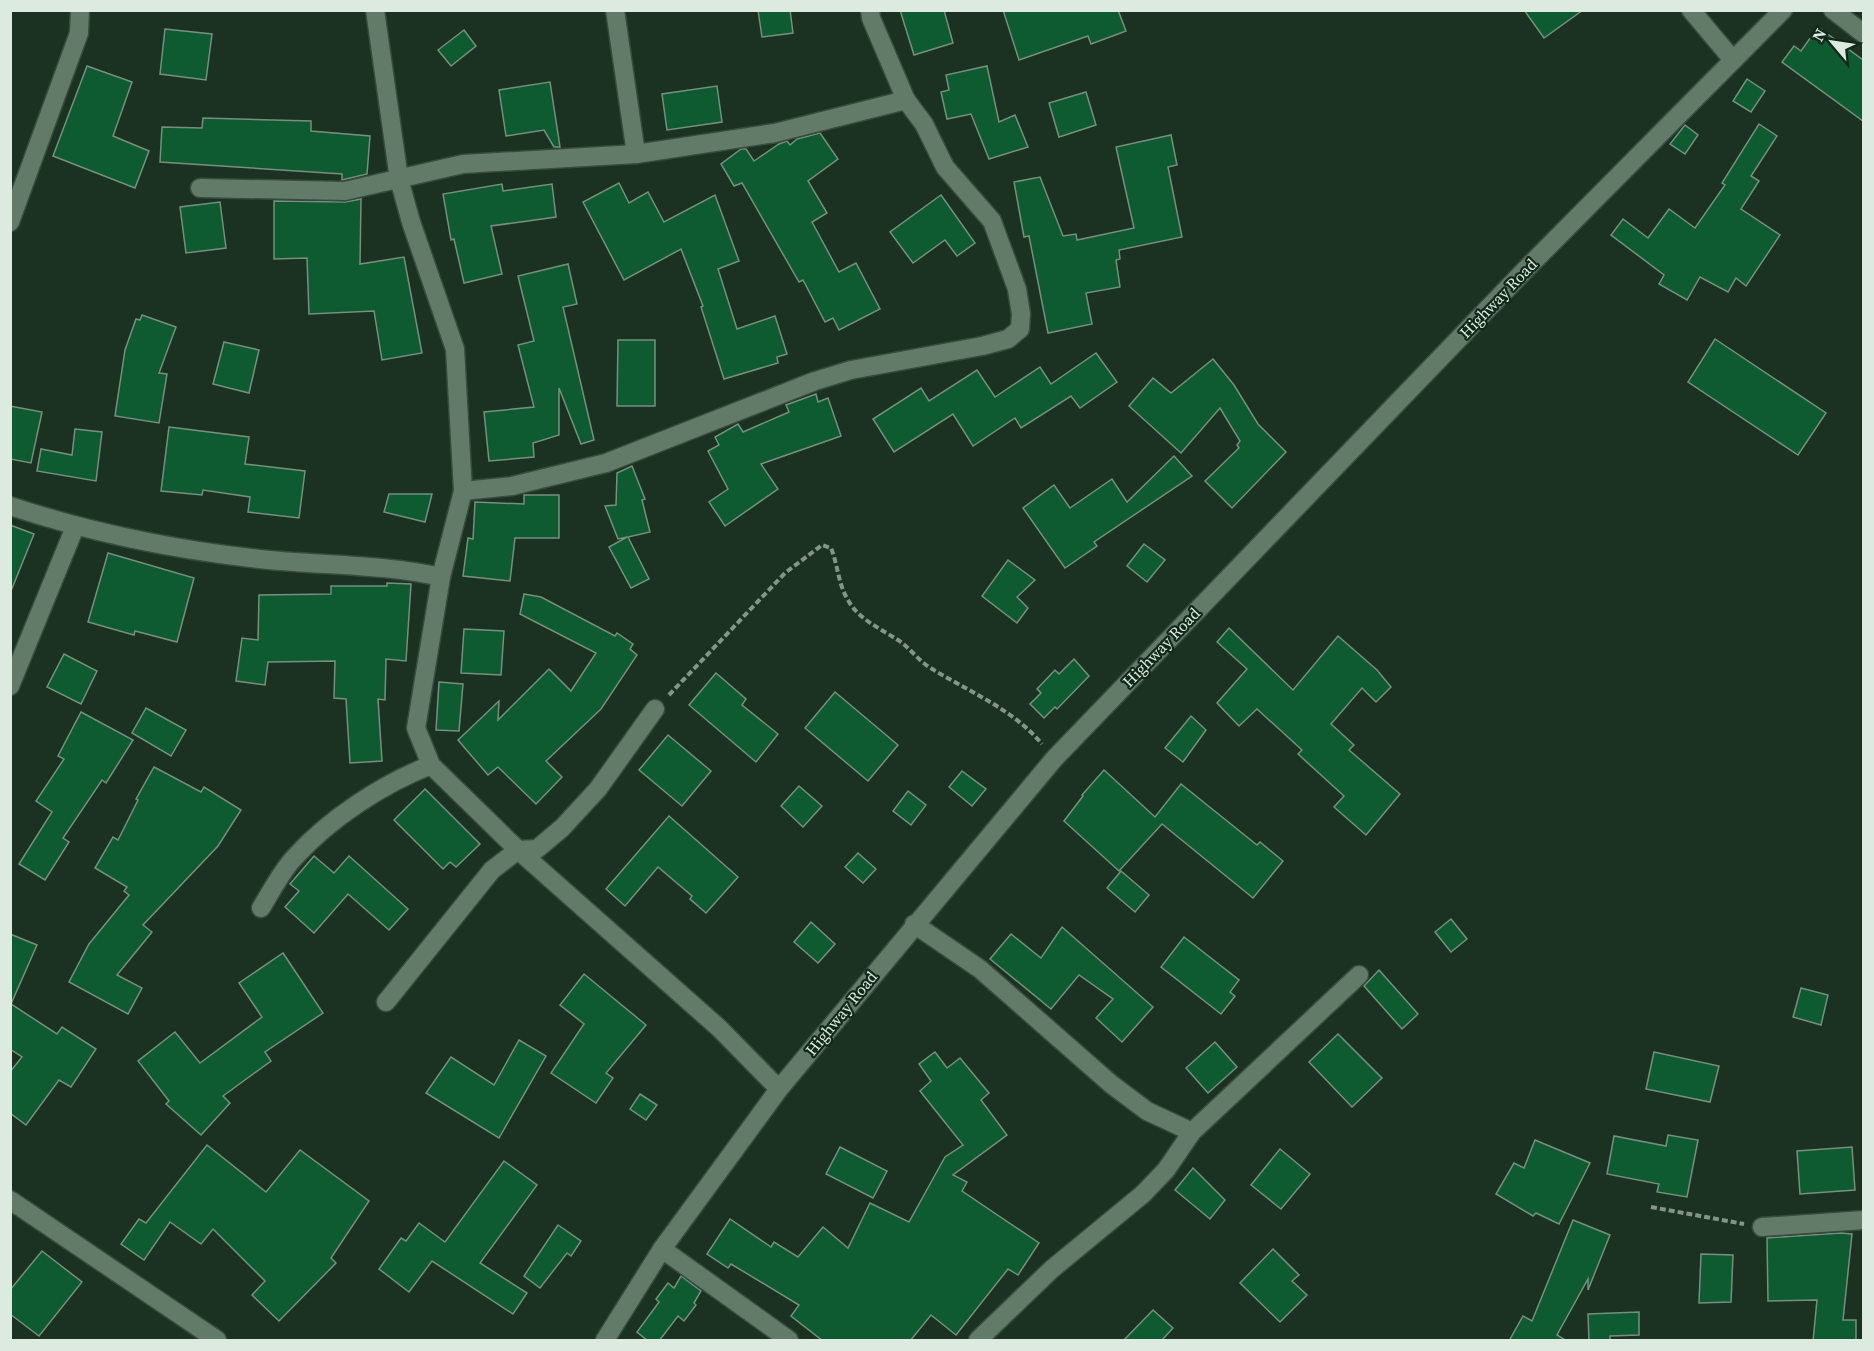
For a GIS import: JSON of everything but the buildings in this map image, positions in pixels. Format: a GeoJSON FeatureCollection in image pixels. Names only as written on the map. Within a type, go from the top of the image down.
{"type":"FeatureCollection","features":[{"type":"Feature","properties":{"kind":"street"},"geometry":{"type":"LineString","coordinates":[[10,222],[79,33],[81,10]]}},
{"type":"Feature","properties":{"kind":"street"},"geometry":{"type":"LineString","coordinates":[[375,10],[399,179],[411,222],[455,349],[463,491],[441,577],[416,728],[431,765],[518,850],[719,1028],[779,1089]]}},
{"type":"Feature","properties":{"kind":"street"},"geometry":{"type":"LineString","coordinates":[[615,10],[636,154]]}},
{"type":"Feature","properties":{"kind":"street"},"geometry":{"type":"LineString","coordinates":[[463,491],[512,486],[606,463],[815,381],[851,370],[982,346],[1008,339],[1020,329],[1021,314],[1017,289],[992,221],[945,167],[924,124],[906,100],[871,18],[870,10]]}},
{"type":"Feature","properties":{"kind":"street"},"geometry":{"type":"LineString","coordinates":[[1691,10],[1732,60]]}},
{"type":"Feature","properties":{"kind":"street","name":"Highway Road"},"geometry":{"type":"LineString","coordinates":[[604,1341],[662,1249],[779,1089],[914,924],[1054,759],[1525,270],[1783,10]]}},
{"type":"Feature","properties":{"kind":"street"},"geometry":{"type":"LineString","coordinates":[[1833,10],[1863,34]]}},
{"type":"Feature","properties":{"kind":"street"},"geometry":{"type":"LineString","coordinates":[[200,188],[345,191],[463,164],[636,154],[775,134],[906,100]]}},
{"type":"Feature","properties":{"kind":"street"},"geometry":{"type":"LineString","coordinates":[[10,506],[75,527],[250,558],[408,570],[441,577]]}},
{"type":"Feature","properties":{"kind":"street"},"geometry":{"type":"LineString","coordinates":[[10,686],[75,527]]}},
{"type":"Feature","properties":{"kind":"street"},"geometry":{"type":"LineString","coordinates":[[386,1002],[492,870],[518,850],[537,849],[562,828],[598,789],[655,709]]}},
{"type":"Feature","properties":{"kind":"street"},"geometry":{"type":"LineString","coordinates":[[261,908],[293,858],[337,819],[407,774],[431,765]]}},
{"type":"Feature","properties":{"kind":"street"},"geometry":{"type":"LineString","coordinates":[[914,924],[980,969],[1112,1084],[1147,1111],[1192,1132]]}},
{"type":"Feature","properties":{"kind":"street"},"geometry":{"type":"LineString","coordinates":[[978,1341],[1052,1269],[1143,1194],[1166,1170],[1192,1132],[1359,975]]}},
{"type":"Feature","properties":{"kind":"street"},"geometry":{"type":"LineString","coordinates":[[10,1200],[217,1341]]}},
{"type":"Feature","properties":{"kind":"street"},"geometry":{"type":"LineString","coordinates":[[1762,1227],[1863,1220]]}},
{"type":"Feature","properties":{"kind":"street"},"geometry":{"type":"LineString","coordinates":[[662,1249],[789,1341]]}},
{"type":"Feature","properties":{"kind":"path"},"geometry":{"type":"LineString","coordinates":[[655,709],[785,573],[822,545],[831,548],[837,574],[848,602],[873,626],[915,652],[925,664],[1029,728],[1054,759]]}},
{"type":"Feature","properties":{"kind":"path"},"geometry":{"type":"LineString","coordinates":[[1651,1207],[1762,1227]]}}]}
